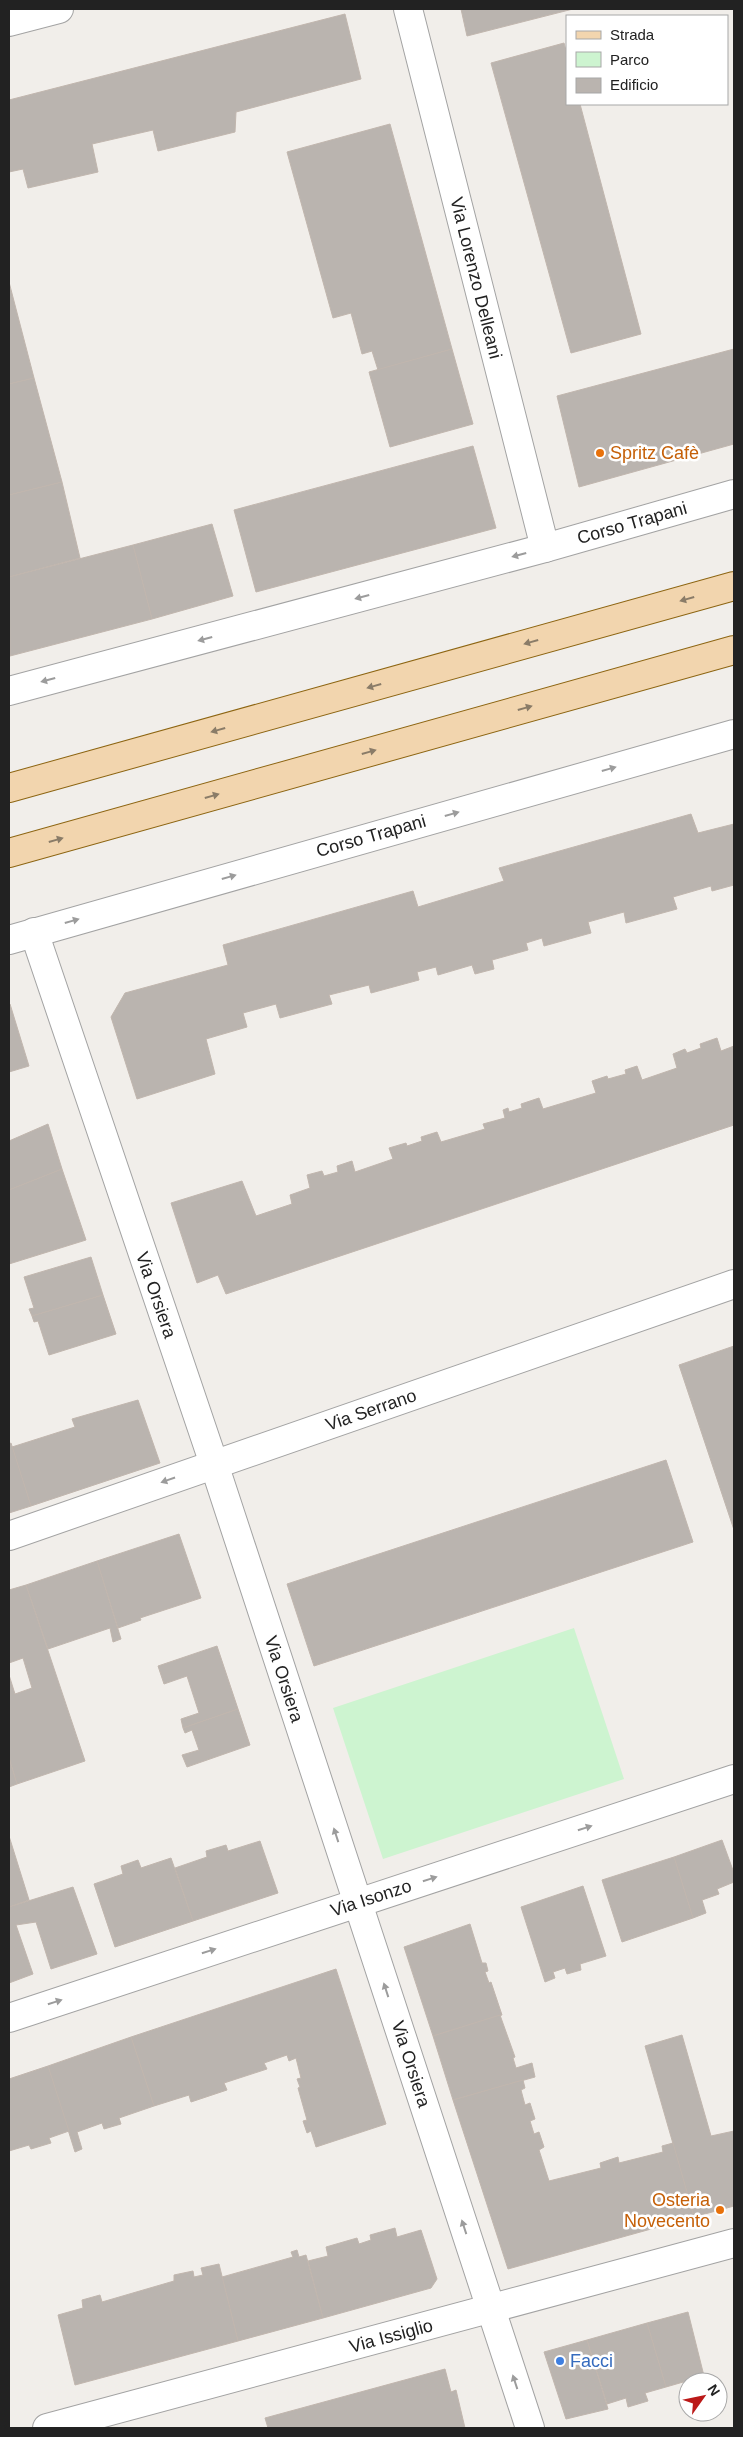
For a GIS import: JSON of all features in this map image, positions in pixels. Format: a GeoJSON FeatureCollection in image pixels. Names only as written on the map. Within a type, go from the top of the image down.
{"type":"FeatureCollection","features":[{"type":"Feature","properties":{"kind":"main road"},"geometry":{"type":"LineString","coordinates":[[9,788],[734,586]]}},
{"type":"Feature","properties":{"kind":"main road"},"geometry":{"type":"LineString","coordinates":[[9,853],[734,650]]}},
{"type":"Feature","properties":{"kind":"street"},"geometry":{"type":"LineString","coordinates":[[9,22],[60,9]]}},
{"type":"Feature","properties":{"kind":"street","name":"Via Lorenzo Delleani"},"geometry":{"type":"LineString","coordinates":[[408,9],[545,548]]}},
{"type":"Feature","properties":{"kind":"street","name":"Corso Trapani"},"geometry":{"type":"LineString","coordinates":[[9,691],[545,548],[734,494]]}},
{"type":"Feature","properties":{"kind":"street","name":"Corso Trapani"},"geometry":{"type":"LineString","coordinates":[[22,936],[734,734]]}},
{"type":"Feature","properties":{"kind":"street","name":"Via Orsiera"},"geometry":{"type":"LineString","coordinates":[[22,936],[214,1464],[530,2428]]}},
{"type":"Feature","properties":{"kind":"street","name":"Via Serrano"},"geometry":{"type":"LineString","coordinates":[[9,1536],[734,1284]]}},
{"type":"Feature","properties":{"kind":"street","name":"Via Isonzo"},"geometry":{"type":"LineString","coordinates":[[9,2018],[734,1779]]}},
{"type":"Feature","properties":{"kind":"street","name":"Via Issiglio"},"geometry":{"type":"LineString","coordinates":[[47,2428],[734,2243]]}},
{"type":"Feature","properties":{"kind":"green space"},"geometry":{"type":"Polygon","coordinates":[[[574,1628],[624,1779],[383,1859],[333,1708],[574,1628]]]}},
{"type":"Feature","properties":{"kind":"building"},"geometry":{"type":"Polygon","coordinates":[[[461,9],[573,9],[467,36],[461,9]]]}},
{"type":"Feature","properties":{"kind":"building"},"geometry":{"type":"Polygon","coordinates":[[[345,14],[361,79],[236,112],[235,132],[158,151],[153,130],[92,144],[98,172],[28,188],[23,169],[9,172],[9,100],[345,14]]]}},
{"type":"Feature","properties":{"kind":"building"},"geometry":{"type":"Polygon","coordinates":[[[564,43],[566,50],[566,105],[580,105],[641,334],[571,353],[491,63],[564,43]]]}},
{"type":"Feature","properties":{"kind":"building"},"geometry":{"type":"Polygon","coordinates":[[[390,124],[452,349],[378,370],[372,351],[362,354],[351,313],[333,318],[287,152],[390,124]]]}},
{"type":"Feature","properties":{"kind":"building"},"geometry":{"type":"Polygon","coordinates":[[[9,282],[34,378],[9,384],[9,282]]]}},
{"type":"Feature","properties":{"kind":"building"},"geometry":{"type":"Polygon","coordinates":[[[452,349],[473,424],[390,447],[369,372],[452,349]]]}},
{"type":"Feature","properties":{"kind":"building"},"geometry":{"type":"Polygon","coordinates":[[[734,349],[734,444],[579,487],[557,396],[734,349]]]}},
{"type":"Feature","properties":{"kind":"building"},"geometry":{"type":"Polygon","coordinates":[[[34,378],[62,482],[9,495],[9,384],[34,378]]]}},
{"type":"Feature","properties":{"kind":"building"},"geometry":{"type":"Polygon","coordinates":[[[473,446],[496,528],[256,592],[234,510],[473,446]]]}},
{"type":"Feature","properties":{"kind":"building"},"geometry":{"type":"Polygon","coordinates":[[[62,482],[80,558],[9,577],[9,495],[62,482]]]}},
{"type":"Feature","properties":{"kind":"building"},"geometry":{"type":"Polygon","coordinates":[[[212,524],[233,596],[152,619],[133,545],[212,524]]]}},
{"type":"Feature","properties":{"kind":"building"},"geometry":{"type":"Polygon","coordinates":[[[133,545],[152,619],[10,656],[9,577],[133,545]]]}},
{"type":"Feature","properties":{"kind":"building"},"geometry":{"type":"Polygon","coordinates":[[[691,814],[698,833],[734,824],[734,885],[712,891],[711,886],[673,897],[677,909],[626,923],[624,912],[588,922],[591,933],[544,946],[542,938],[526,943],[528,950],[492,960],[494,969],[475,974],[472,965],[438,975],[436,967],[417,972],[419,980],[371,993],[369,985],[329,995],[332,1004],[280,1018],[276,1004],[243,1013],[247,1027],[206,1039],[215,1074],[137,1099],[111,1017],[125,993],[228,965],[223,945],[413,891],[418,907],[504,881],[499,868],[691,814]]]}},
{"type":"Feature","properties":{"kind":"building"},"geometry":{"type":"Polygon","coordinates":[[[9,1005],[29,1066],[9,1072],[9,1005]]]}},
{"type":"Feature","properties":{"kind":"building"},"geometry":{"type":"Polygon","coordinates":[[[717,1038],[721,1051],[734,1046],[734,1125],[226,1294],[218,1275],[197,1283],[171,1203],[242,1181],[256,1216],[292,1204],[290,1195],[310,1188],[307,1175],[322,1171],[324,1176],[338,1172],[337,1166],[352,1161],[355,1172],[393,1159],[389,1148],[406,1143],[407,1146],[422,1141],[421,1137],[437,1132],[441,1142],[485,1129],[483,1124],[505,1118],[503,1110],[508,1108],[509,1112],[522,1108],[521,1104],[539,1098],[543,1109],[596,1093],[592,1081],[607,1076],[608,1079],[626,1074],[625,1070],[637,1066],[642,1080],[677,1068],[673,1054],[685,1049],[687,1053],[701,1048],[700,1044],[717,1038]]]}},
{"type":"Feature","properties":{"kind":"building"},"geometry":{"type":"Polygon","coordinates":[[[48,1124],[62,1169],[9,1190],[9,1141],[48,1124]]]}},
{"type":"Feature","properties":{"kind":"building"},"geometry":{"type":"Polygon","coordinates":[[[62,1169],[86,1240],[9,1264],[9,1190],[62,1169]]]}},
{"type":"Feature","properties":{"kind":"building"},"geometry":{"type":"Polygon","coordinates":[[[91,1257],[103,1295],[32,1316],[29,1309],[34,1308],[24,1277],[91,1257]]]}},
{"type":"Feature","properties":{"kind":"building"},"geometry":{"type":"Polygon","coordinates":[[[103,1295],[116,1334],[49,1355],[38,1321],[34,1322],[32,1316],[103,1295]]]}},
{"type":"Feature","properties":{"kind":"building"},"geometry":{"type":"Polygon","coordinates":[[[734,1346],[734,1530],[679,1365],[734,1346]]]}},
{"type":"Feature","properties":{"kind":"building"},"geometry":{"type":"Polygon","coordinates":[[[138,1400],[160,1463],[31,1506],[12,1447],[75,1427],[72,1419],[138,1400]]]}},
{"type":"Feature","properties":{"kind":"building"},"geometry":{"type":"Polygon","coordinates":[[[11,1443],[31,1506],[9,1513],[9,1444],[11,1443]]]}},
{"type":"Feature","properties":{"kind":"building"},"geometry":{"type":"Polygon","coordinates":[[[666,1460],[693,1542],[314,1666],[287,1584],[666,1460]]]}},
{"type":"Feature","properties":{"kind":"building"},"geometry":{"type":"Polygon","coordinates":[[[179,1534],[201,1598],[140,1618],[141,1620],[118,1628],[97,1561],[179,1534]]]}},
{"type":"Feature","properties":{"kind":"building"},"geometry":{"type":"Polygon","coordinates":[[[97,1561],[121,1639],[113,1642],[110,1628],[48,1649],[26,1585],[97,1561]]]}},
{"type":"Feature","properties":{"kind":"building"},"geometry":{"type":"Polygon","coordinates":[[[26,1585],[85,1761],[17,1784],[9,1758],[9,1675],[15,1694],[32,1688],[23,1658],[9,1663],[9,1590],[26,1585]]]}},
{"type":"Feature","properties":{"kind":"building"},"geometry":{"type":"Polygon","coordinates":[[[217,1646],[238,1709],[183,1728],[181,1719],[199,1713],[187,1676],[164,1684],[158,1666],[217,1646]]]}},
{"type":"Feature","properties":{"kind":"building"},"geometry":{"type":"Polygon","coordinates":[[[238,1709],[250,1745],[187,1767],[182,1755],[199,1750],[192,1730],[185,1733],[183,1728],[238,1709]]]}},
{"type":"Feature","properties":{"kind":"building"},"geometry":{"type":"Polygon","coordinates":[[[9,1758],[17,1784],[9,1787],[9,1758]]]}},
{"type":"Feature","properties":{"kind":"building"},"geometry":{"type":"Polygon","coordinates":[[[9,1836],[29,1900],[9,1907],[9,1836]]]}},
{"type":"Feature","properties":{"kind":"building"},"geometry":{"type":"Polygon","coordinates":[[[722,1840],[734,1873],[734,1882],[717,1889],[719,1894],[702,1900],[706,1913],[693,1918],[674,1857],[722,1840]]]}},
{"type":"Feature","properties":{"kind":"building"},"geometry":{"type":"Polygon","coordinates":[[[260,1841],[278,1893],[193,1921],[175,1868],[207,1857],[206,1851],[226,1845],[228,1851],[260,1841]]]}},
{"type":"Feature","properties":{"kind":"building"},"geometry":{"type":"Polygon","coordinates":[[[674,1857],[693,1918],[622,1942],[602,1880],[674,1857]]]}},
{"type":"Feature","properties":{"kind":"building"},"geometry":{"type":"Polygon","coordinates":[[[171,1858],[193,1921],[115,1947],[94,1884],[123,1874],[121,1866],[138,1860],[141,1868],[171,1858]]]}},
{"type":"Feature","properties":{"kind":"building"},"geometry":{"type":"Polygon","coordinates":[[[583,1886],[606,1956],[580,1964],[581,1970],[567,1974],[565,1968],[553,1972],[555,1978],[545,1982],[521,1907],[583,1886]]]}},
{"type":"Feature","properties":{"kind":"building"},"geometry":{"type":"Polygon","coordinates":[[[73,1887],[97,1954],[51,1969],[36,1922],[16,1925],[33,1974],[9,1983],[9,1907],[73,1887]]]}},
{"type":"Feature","properties":{"kind":"building"},"geometry":{"type":"Polygon","coordinates":[[[470,1924],[482,1963],[486,1963],[488,1971],[485,1972],[489,1983],[491,1982],[502,2015],[433,2036],[404,1947],[470,1924]]]}},
{"type":"Feature","properties":{"kind":"building"},"geometry":{"type":"Polygon","coordinates":[[[336,1969],[386,2124],[316,2147],[311,2131],[307,2133],[303,2121],[307,2120],[298,2088],[300,2087],[297,2079],[301,2078],[296,2058],[289,2061],[287,2055],[264,2063],[267,2069],[224,2083],[227,2090],[191,2102],[189,2095],[154,2106],[131,2037],[336,1969]]]}},
{"type":"Feature","properties":{"kind":"building"},"geometry":{"type":"Polygon","coordinates":[[[500,2015],[515,2057],[513,2058],[516,2068],[532,2063],[535,2077],[453,2100],[433,2036],[500,2015]]]}},
{"type":"Feature","properties":{"kind":"building"},"geometry":{"type":"Polygon","coordinates":[[[682,2035],[711,2136],[734,2131],[734,2206],[694,2217],[645,2046],[682,2035]]]}},
{"type":"Feature","properties":{"kind":"building"},"geometry":{"type":"Polygon","coordinates":[[[131,2037],[154,2106],[119,2118],[121,2124],[104,2129],[102,2123],[77,2132],[82,2149],[75,2152],[48,2066],[131,2037]]]}},
{"type":"Feature","properties":{"kind":"building"},"geometry":{"type":"Polygon","coordinates":[[[48,2066],[69,2131],[49,2138],[51,2143],[31,2149],[29,2145],[9,2151],[9,2079],[48,2066]]]}},
{"type":"Feature","properties":{"kind":"building"},"geometry":{"type":"Polygon","coordinates":[[[523,2080],[525,2088],[521,2090],[525,2105],[530,2103],[535,2119],[530,2121],[534,2134],[539,2132],[544,2147],[539,2150],[549,2181],[601,2168],[600,2163],[618,2157],[619,2163],[663,2152],[662,2146],[673,2143],[694,2217],[508,2269],[453,2100],[523,2080]]]}},
{"type":"Feature","properties":{"kind":"building"},"geometry":{"type":"Polygon","coordinates":[[[395,2228],[397,2237],[421,2230],[437,2279],[431,2288],[323,2318],[308,2261],[328,2256],[326,2247],[357,2238],[359,2244],[371,2240],[370,2235],[395,2228]]]}},
{"type":"Feature","properties":{"kind":"building"},"geometry":{"type":"Polygon","coordinates":[[[297,2250],[299,2257],[306,2255],[323,2318],[238,2341],[222,2277],[293,2257],[291,2252],[297,2250]]]}},
{"type":"Feature","properties":{"kind":"building"},"geometry":{"type":"Polygon","coordinates":[[[219,2264],[238,2341],[75,2385],[58,2315],[83,2308],[82,2300],[100,2295],[102,2302],[174,2281],[174,2275],[193,2271],[194,2277],[203,2275],[201,2268],[219,2264]]]}},
{"type":"Feature","properties":{"kind":"building"},"geometry":{"type":"Polygon","coordinates":[[[688,2312],[703,2372],[678,2372],[678,2384],[666,2387],[647,2323],[688,2312]]]}},
{"type":"Feature","properties":{"kind":"building"},"geometry":{"type":"Polygon","coordinates":[[[647,2323],[666,2387],[645,2393],[648,2401],[628,2407],[626,2398],[607,2404],[587,2340],[647,2323]]]}},
{"type":"Feature","properties":{"kind":"building"},"geometry":{"type":"Polygon","coordinates":[[[587,2340],[608,2409],[566,2419],[544,2352],[587,2340]]]}},
{"type":"Feature","properties":{"kind":"building"},"geometry":{"type":"Polygon","coordinates":[[[445,2369],[451,2392],[456,2390],[465,2428],[268,2428],[265,2418],[445,2369]]]}},
{"type":"Feature","properties":{"kind":"place","name":"Spritz Cafè"},"geometry":{"type":"Point","coordinates":[600,453]}},
{"type":"Feature","properties":{"kind":"place","name":"Osteria Novecento"},"geometry":{"type":"Point","coordinates":[720,2210]}},
{"type":"Feature","properties":{"kind":"place","name":"Facci"},"geometry":{"type":"Point","coordinates":[560,2361]}}]}
